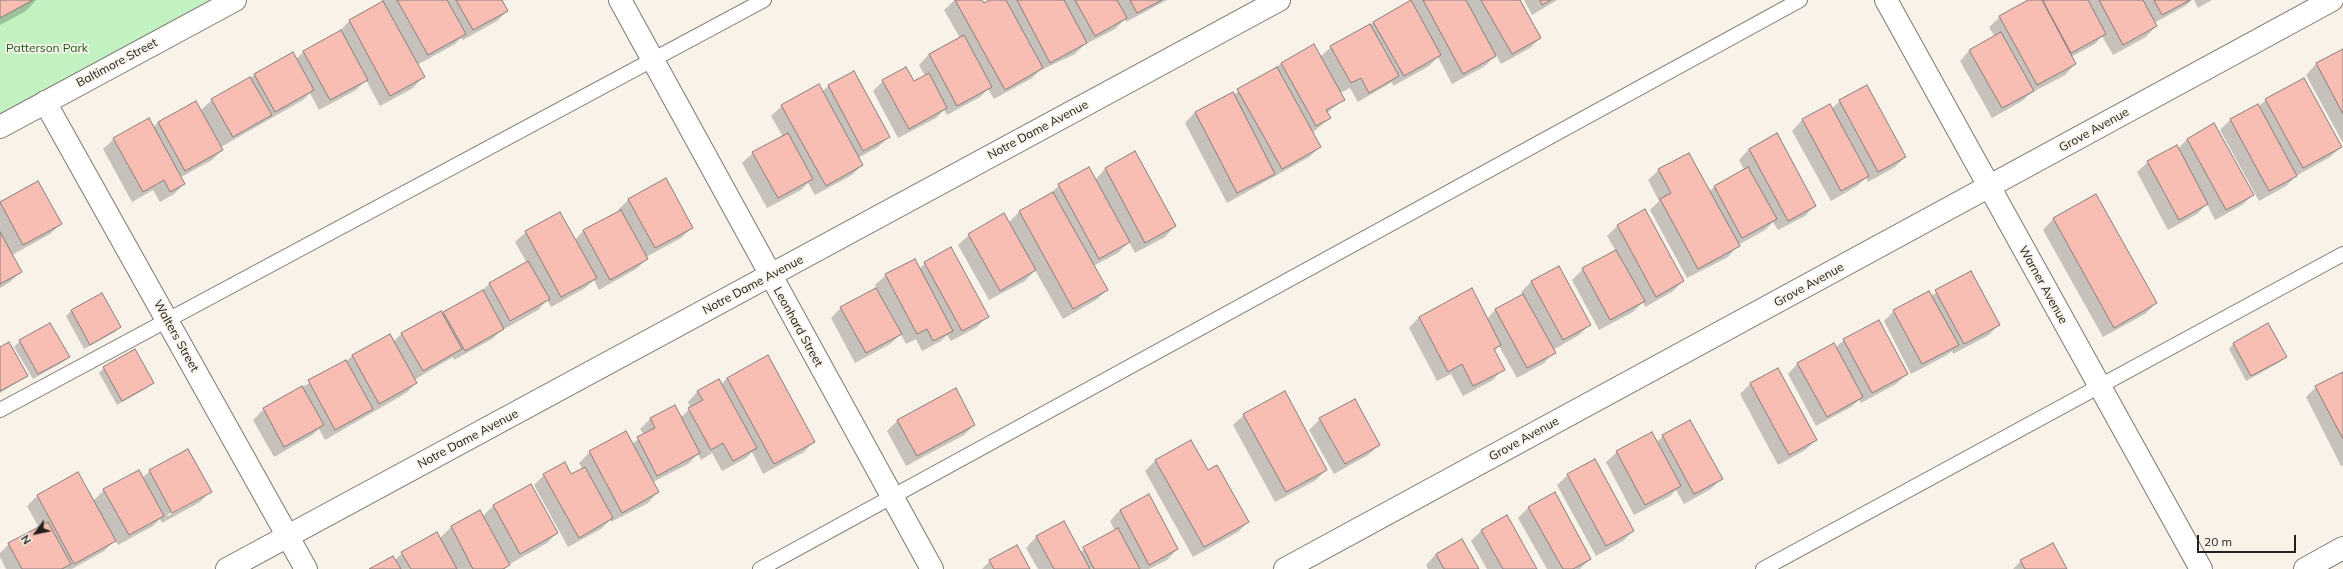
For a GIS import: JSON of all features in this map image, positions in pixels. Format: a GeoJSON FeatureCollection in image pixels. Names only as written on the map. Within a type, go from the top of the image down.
{"type":"FeatureCollection","features":[{"type":"Feature","properties":{"kind":"street","name":"Baltimore Street"},"geometry":{"type":"LineString","coordinates":[[0,127],[234,0]]}},
{"type":"Feature","properties":{"kind":"street","name":"Leonhard Street"},"geometry":{"type":"LineString","coordinates":[[620,0],[932,569]]}},
{"type":"Feature","properties":{"kind":"street","name":"Notre Dame Avenue"},"geometry":{"type":"LineString","coordinates":[[227,569],[1279,0]]}},
{"type":"Feature","properties":{"kind":"street","name":"Warner Avenue"},"geometry":{"type":"LineString","coordinates":[[1886,0],[2201,569]]}},
{"type":"Feature","properties":{"kind":"street","name":"Grove Avenue"},"geometry":{"type":"LineString","coordinates":[[1286,569],[2332,0]]}},
{"type":"Feature","properties":{"kind":"street","name":"Walters Street"},"geometry":{"type":"LineString","coordinates":[[45,102],[306,569]]}},
{"type":"Feature","properties":{"kind":"street"},"geometry":{"type":"LineString","coordinates":[[2305,569],[2343,548]]}},
{"type":"Feature","properties":{"kind":"lane"},"geometry":{"type":"LineString","coordinates":[[0,410],[653,61],[764,0]]}},
{"type":"Feature","properties":{"kind":"lane"},"geometry":{"type":"LineString","coordinates":[[760,569],[1800,0]]}},
{"type":"Feature","properties":{"kind":"lane"},"geometry":{"type":"LineString","coordinates":[[1763,569],[2343,254]]}},
{"type":"Feature","properties":{"kind":"green space","name":"Patterson Park"},"geometry":{"type":"Polygon","coordinates":[[[0,0],[235,0],[0,127],[0,0]]]}},
{"type":"Feature","properties":{"kind":"building"},"geometry":{"type":"Polygon","coordinates":[[[0,0],[33,0],[0,18],[0,0]]]}},
{"type":"Feature","properties":{"kind":"building"},"geometry":{"type":"Polygon","coordinates":[[[397,0],[447,0],[466,34],[428,55],[397,0]]]}},
{"type":"Feature","properties":{"kind":"building"},"geometry":{"type":"Polygon","coordinates":[[[456,0],[502,0],[508,11],[473,30],[456,0]]]}},
{"type":"Feature","properties":{"kind":"building"},"geometry":{"type":"Polygon","coordinates":[[[955,0],[982,0],[984,3],[989,0],[1006,0],[1043,68],[1005,90],[955,0]]]}},
{"type":"Feature","properties":{"kind":"building"},"geometry":{"type":"Polygon","coordinates":[[[1017,0],[1064,0],[1087,43],[1050,63],[1017,0]]]}},
{"type":"Feature","properties":{"kind":"building"},"geometry":{"type":"Polygon","coordinates":[[[1075,0],[1117,0],[1127,18],[1095,36],[1075,0]]]}},
{"type":"Feature","properties":{"kind":"building"},"geometry":{"type":"Polygon","coordinates":[[[1130,0],[1162,0],[1137,13],[1130,0]]]}},
{"type":"Feature","properties":{"kind":"building"},"geometry":{"type":"Polygon","coordinates":[[[1411,0],[1441,55],[1404,76],[1373,22],[1411,0]]]}},
{"type":"Feature","properties":{"kind":"building"},"geometry":{"type":"Polygon","coordinates":[[[1423,0],[1466,0],[1496,56],[1463,74],[1423,0]]]}},
{"type":"Feature","properties":{"kind":"building"},"geometry":{"type":"Polygon","coordinates":[[[1481,0],[1520,0],[1541,38],[1512,54],[1481,0]]]}},
{"type":"Feature","properties":{"kind":"building"},"geometry":{"type":"Polygon","coordinates":[[[1540,0],[1551,0],[1542,5],[1540,0]]]}},
{"type":"Feature","properties":{"kind":"building"},"geometry":{"type":"Polygon","coordinates":[[[2028,0],[2042,0],[2076,64],[2037,85],[1999,16],[2028,0]]]}},
{"type":"Feature","properties":{"kind":"building"},"geometry":{"type":"Polygon","coordinates":[[[2088,0],[2106,34],[2071,53],[2043,1],[2088,0]]]}},
{"type":"Feature","properties":{"kind":"building"},"geometry":{"type":"Polygon","coordinates":[[[2099,0],[2143,0],[2157,26],[2123,45],[2099,0]]]}},
{"type":"Feature","properties":{"kind":"building"},"geometry":{"type":"Polygon","coordinates":[[[2154,0],[2190,0],[2162,15],[2154,0]]]}},
{"type":"Feature","properties":{"kind":"building"},"geometry":{"type":"Polygon","coordinates":[[[383,1],[425,77],[390,96],[349,20],[383,1]]]}},
{"type":"Feature","properties":{"kind":"building"},"geometry":{"type":"Polygon","coordinates":[[[1370,24],[1399,76],[1369,93],[1361,78],[1351,83],[1330,46],[1370,24]]]}},
{"type":"Feature","properties":{"kind":"building"},"geometry":{"type":"Polygon","coordinates":[[[341,30],[368,80],[330,100],[303,51],[341,30]]]}},
{"type":"Feature","properties":{"kind":"building"},"geometry":{"type":"Polygon","coordinates":[[[2001,32],[2034,91],[2002,108],[1969,50],[2001,32]]]}},
{"type":"Feature","properties":{"kind":"building"},"geometry":{"type":"Polygon","coordinates":[[[964,35],[992,87],[957,106],[929,54],[964,35]]]}},
{"type":"Feature","properties":{"kind":"building"},"geometry":{"type":"Polygon","coordinates":[[[1314,44],[1345,100],[1326,110],[1331,118],[1316,126],[1281,63],[1314,44]]]}},
{"type":"Feature","properties":{"kind":"building"},"geometry":{"type":"Polygon","coordinates":[[[2343,49],[2343,114],[2316,63],[2343,49]]]}},
{"type":"Feature","properties":{"kind":"building"},"geometry":{"type":"Polygon","coordinates":[[[293,52],[314,90],[275,112],[254,74],[293,52]]]}},
{"type":"Feature","properties":{"kind":"building"},"geometry":{"type":"Polygon","coordinates":[[[906,67],[914,81],[929,73],[947,108],[909,129],[882,80],[906,67]]]}},
{"type":"Feature","properties":{"kind":"building"},"geometry":{"type":"Polygon","coordinates":[[[1277,67],[1321,147],[1282,169],[1237,89],[1277,67]]]}},
{"type":"Feature","properties":{"kind":"building"},"geometry":{"type":"Polygon","coordinates":[[[854,71],[890,137],[863,151],[828,85],[854,71]]]}},
{"type":"Feature","properties":{"kind":"building"},"geometry":{"type":"Polygon","coordinates":[[[250,77],[272,115],[233,137],[211,99],[250,77]]]}},
{"type":"Feature","properties":{"kind":"building"},"geometry":{"type":"Polygon","coordinates":[[[2304,78],[2342,147],[2303,168],[2265,99],[2304,78]]]}},
{"type":"Feature","properties":{"kind":"building"},"geometry":{"type":"Polygon","coordinates":[[[819,84],[863,165],[826,186],[781,105],[819,84]]]}},
{"type":"Feature","properties":{"kind":"building"},"geometry":{"type":"Polygon","coordinates":[[[1867,85],[1906,157],[1878,172],[1839,100],[1867,85]]]}},
{"type":"Feature","properties":{"kind":"building"},"geometry":{"type":"Polygon","coordinates":[[[1233,92],[1275,174],[1237,193],[1195,112],[1233,92]]]}},
{"type":"Feature","properties":{"kind":"building"},"geometry":{"type":"Polygon","coordinates":[[[196,101],[223,150],[185,171],[158,122],[196,101]]]}},
{"type":"Feature","properties":{"kind":"building"},"geometry":{"type":"Polygon","coordinates":[[[1830,104],[1869,176],[1841,191],[1802,119],[1830,104]]]}},
{"type":"Feature","properties":{"kind":"building"},"geometry":{"type":"Polygon","coordinates":[[[2258,104],[2297,176],[2269,191],[2230,119],[2258,104]]]}},
{"type":"Feature","properties":{"kind":"building"},"geometry":{"type":"Polygon","coordinates":[[[149,118],[185,184],[170,192],[164,180],[143,192],[113,138],[149,118]]]}},
{"type":"Feature","properties":{"kind":"building"},"geometry":{"type":"Polygon","coordinates":[[[2214,123],[2254,195],[2226,210],[2187,139],[2214,123]]]}},
{"type":"Feature","properties":{"kind":"building"},"geometry":{"type":"Polygon","coordinates":[[[788,133],[813,179],[778,198],[752,152],[788,133]]]}},
{"type":"Feature","properties":{"kind":"building"},"geometry":{"type":"Polygon","coordinates":[[[1777,133],[1816,206],[1788,221],[1749,149],[1777,133]]]}},
{"type":"Feature","properties":{"kind":"building"},"geometry":{"type":"Polygon","coordinates":[[[2177,145],[2208,204],[2179,220],[2147,161],[2177,145]]]}},
{"type":"Feature","properties":{"kind":"building"},"geometry":{"type":"Polygon","coordinates":[[[1135,151],[1176,226],[1145,243],[1105,168],[1135,151]]]}},
{"type":"Feature","properties":{"kind":"building"},"geometry":{"type":"Polygon","coordinates":[[[1689,153],[1740,246],[1698,269],[1660,199],[1671,193],[1658,169],[1689,153]]]}},
{"type":"Feature","properties":{"kind":"building"},"geometry":{"type":"Polygon","coordinates":[[[1089,167],[1130,242],[1099,259],[1058,184],[1089,167]]]}},
{"type":"Feature","properties":{"kind":"building"},"geometry":{"type":"Polygon","coordinates":[[[1748,167],[1777,219],[1742,238],[1714,186],[1748,167]]]}},
{"type":"Feature","properties":{"kind":"building"},"geometry":{"type":"Polygon","coordinates":[[[666,178],[693,228],[655,248],[628,199],[666,178]]]}},
{"type":"Feature","properties":{"kind":"building"},"geometry":{"type":"Polygon","coordinates":[[[38,181],[62,224],[23,245],[0,202],[38,181]]]}},
{"type":"Feature","properties":{"kind":"building"},"geometry":{"type":"Polygon","coordinates":[[[1053,192],[1108,290],[1073,309],[1019,211],[1053,192]]]}},
{"type":"Feature","properties":{"kind":"building"},"geometry":{"type":"Polygon","coordinates":[[[2096,194],[2157,303],[2114,328],[2053,218],[2096,194]]]}},
{"type":"Feature","properties":{"kind":"building"},"geometry":{"type":"Polygon","coordinates":[[[1645,209],[1684,281],[1656,297],[1617,225],[1645,209]]]}},
{"type":"Feature","properties":{"kind":"building"},"geometry":{"type":"Polygon","coordinates":[[[621,210],[648,259],[610,280],[583,230],[621,210]]]}},
{"type":"Feature","properties":{"kind":"building"},"geometry":{"type":"Polygon","coordinates":[[[560,212],[597,278],[561,297],[525,231],[560,212]]]}},
{"type":"Feature","properties":{"kind":"building"},"geometry":{"type":"Polygon","coordinates":[[[1004,213],[1036,270],[1000,291],[968,234],[1004,213]]]}},
{"type":"Feature","properties":{"kind":"building"},"geometry":{"type":"Polygon","coordinates":[[[0,232],[22,272],[0,284],[0,232]]]}},
{"type":"Feature","properties":{"kind":"building"},"geometry":{"type":"Polygon","coordinates":[[[951,247],[989,317],[962,331],[924,262],[951,247]]]}},
{"type":"Feature","properties":{"kind":"building"},"geometry":{"type":"Polygon","coordinates":[[[1616,250],[1645,301],[1610,320],[1582,268],[1616,250]]]}},
{"type":"Feature","properties":{"kind":"building"},"geometry":{"type":"Polygon","coordinates":[[[915,259],[953,331],[933,341],[927,329],[917,334],[885,274],[915,259]]]}},
{"type":"Feature","properties":{"kind":"building"},"geometry":{"type":"Polygon","coordinates":[[[528,261],[550,299],[510,321],[489,283],[528,261]]]}},
{"type":"Feature","properties":{"kind":"building"},"geometry":{"type":"Polygon","coordinates":[[[1559,266],[1591,325],[1563,340],[1531,281],[1559,266]]]}},
{"type":"Feature","properties":{"kind":"building"},"geometry":{"type":"Polygon","coordinates":[[[1971,271],[2000,325],[1964,344],[1935,290],[1971,271]]]}},
{"type":"Feature","properties":{"kind":"building"},"geometry":{"type":"Polygon","coordinates":[[[876,288],[902,334],[866,353],[840,307],[876,288]]]}},
{"type":"Feature","properties":{"kind":"building"},"geometry":{"type":"Polygon","coordinates":[[[1472,288],[1501,345],[1494,349],[1505,370],[1473,386],[1462,364],[1448,372],[1419,317],[1472,288]]]}},
{"type":"Feature","properties":{"kind":"building"},"geometry":{"type":"Polygon","coordinates":[[[483,290],[504,329],[465,351],[443,312],[483,290]]]}},
{"type":"Feature","properties":{"kind":"building"},"geometry":{"type":"Polygon","coordinates":[[[1929,291],[1959,345],[1922,364],[1893,310],[1929,291]]]}},
{"type":"Feature","properties":{"kind":"building"},"geometry":{"type":"Polygon","coordinates":[[[102,293],[121,327],[90,345],[71,310],[102,293]]]}},
{"type":"Feature","properties":{"kind":"building"},"geometry":{"type":"Polygon","coordinates":[[[1523,294],[1556,353],[1527,368],[1495,309],[1523,294]]]}},
{"type":"Feature","properties":{"kind":"building"},"geometry":{"type":"Polygon","coordinates":[[[441,311],[462,349],[423,371],[401,333],[441,311]]]}},
{"type":"Feature","properties":{"kind":"building"},"geometry":{"type":"Polygon","coordinates":[[[1879,320],[1908,374],[1872,393],[1843,339],[1879,320]]]}},
{"type":"Feature","properties":{"kind":"building"},"geometry":{"type":"Polygon","coordinates":[[[50,323],[70,357],[38,374],[19,340],[50,323]]]}},
{"type":"Feature","properties":{"kind":"building"},"geometry":{"type":"Polygon","coordinates":[[[2268,323],[2287,357],[2251,376],[2233,343],[2268,323]]]}},
{"type":"Feature","properties":{"kind":"building"},"geometry":{"type":"Polygon","coordinates":[[[390,334],[417,383],[379,404],[352,355],[390,334]]]}},
{"type":"Feature","properties":{"kind":"building"},"geometry":{"type":"Polygon","coordinates":[[[9,342],[28,376],[0,391],[0,347],[9,342]]]}},
{"type":"Feature","properties":{"kind":"building"},"geometry":{"type":"Polygon","coordinates":[[[1834,343],[1863,397],[1827,417],[1797,363],[1834,343]]]}},
{"type":"Feature","properties":{"kind":"building"},"geometry":{"type":"Polygon","coordinates":[[[135,349],[154,383],[122,401],[103,367],[135,349]]]}},
{"type":"Feature","properties":{"kind":"building"},"geometry":{"type":"Polygon","coordinates":[[[768,355],[815,442],[774,464],[727,378],[768,355]]]}},
{"type":"Feature","properties":{"kind":"building"},"geometry":{"type":"Polygon","coordinates":[[[346,360],[373,409],[335,430],[308,380],[346,360]]]}},
{"type":"Feature","properties":{"kind":"building"},"geometry":{"type":"Polygon","coordinates":[[[1778,368],[1817,440],[1789,455],[1750,383],[1778,368]]]}},
{"type":"Feature","properties":{"kind":"building"},"geometry":{"type":"Polygon","coordinates":[[[2343,372],[2343,439],[2315,386],[2343,372]]]}},
{"type":"Feature","properties":{"kind":"building"},"geometry":{"type":"Polygon","coordinates":[[[719,379],[757,448],[733,461],[723,443],[711,450],[688,408],[703,400],[697,391],[719,379]]]}},
{"type":"Feature","properties":{"kind":"building"},"geometry":{"type":"Polygon","coordinates":[[[302,386],[324,425],[284,447],[263,408],[302,386]]]}},
{"type":"Feature","properties":{"kind":"building"},"geometry":{"type":"Polygon","coordinates":[[[956,388],[975,425],[917,456],[897,420],[956,388]]]}},
{"type":"Feature","properties":{"kind":"building"},"geometry":{"type":"Polygon","coordinates":[[[1285,391],[1327,470],[1286,492],[1243,414],[1285,391]]]}},
{"type":"Feature","properties":{"kind":"building"},"geometry":{"type":"Polygon","coordinates":[[[1355,399],[1380,445],[1345,464],[1319,418],[1355,399]]]}},
{"type":"Feature","properties":{"kind":"building"},"geometry":{"type":"Polygon","coordinates":[[[675,405],[700,453],[657,476],[637,437],[655,428],[650,418],[675,405]]]}},
{"type":"Feature","properties":{"kind":"building"},"geometry":{"type":"Polygon","coordinates":[[[1690,420],[1723,479],[1694,494],[1662,435],[1690,420]]]}},
{"type":"Feature","properties":{"kind":"building"},"geometry":{"type":"Polygon","coordinates":[[[626,431],[659,492],[622,513],[589,451],[626,431]]]}},
{"type":"Feature","properties":{"kind":"building"},"geometry":{"type":"Polygon","coordinates":[[[1652,432],[1681,486],[1645,505],[1616,451],[1652,432]]]}},
{"type":"Feature","properties":{"kind":"building"},"geometry":{"type":"Polygon","coordinates":[[[1191,440],[1208,470],[1217,465],[1249,522],[1204,547],[1155,460],[1191,440]]]}},
{"type":"Feature","properties":{"kind":"building"},"geometry":{"type":"Polygon","coordinates":[[[188,449],[212,492],[172,513],[149,470],[188,449]]]}},
{"type":"Feature","properties":{"kind":"building"},"geometry":{"type":"Polygon","coordinates":[[[1595,459],[1634,531],[1606,546],[1567,474],[1595,459]]]}},
{"type":"Feature","properties":{"kind":"building"},"geometry":{"type":"Polygon","coordinates":[[[565,462],[571,474],[585,467],[613,518],[579,538],[543,474],[565,462]]]}},
{"type":"Feature","properties":{"kind":"building"},"geometry":{"type":"Polygon","coordinates":[[[139,470],[164,516],[129,535],[103,489],[139,470]]]}},
{"type":"Feature","properties":{"kind":"building"},"geometry":{"type":"Polygon","coordinates":[[[78,472],[116,541],[74,564],[37,495],[78,472]]]}},
{"type":"Feature","properties":{"kind":"building"},"geometry":{"type":"Polygon","coordinates":[[[531,484],[558,533],[520,554],[493,505],[531,484]]]}},
{"type":"Feature","properties":{"kind":"building"},"geometry":{"type":"Polygon","coordinates":[[[1555,492],[1591,559],[1573,569],[1563,569],[1528,507],[1555,492]]]}},
{"type":"Feature","properties":{"kind":"building"},"geometry":{"type":"Polygon","coordinates":[[[1149,494],[1178,549],[1149,565],[1120,510],[1149,494]]]}},
{"type":"Feature","properties":{"kind":"building"},"geometry":{"type":"Polygon","coordinates":[[[480,510],[510,565],[503,569],[473,569],[451,526],[480,510]]]}},
{"type":"Feature","properties":{"kind":"building"},"geometry":{"type":"Polygon","coordinates":[[[1507,515],[1537,569],[1503,569],[1481,530],[1507,515]]]}},
{"type":"Feature","properties":{"kind":"building"},"geometry":{"type":"Polygon","coordinates":[[[1064,521],[1090,569],[1054,569],[1036,536],[1064,521]]]}},
{"type":"Feature","properties":{"kind":"building"},"geometry":{"type":"Polygon","coordinates":[[[48,522],[71,564],[62,569],[22,569],[8,543],[48,522]]]}},
{"type":"Feature","properties":{"kind":"building"},"geometry":{"type":"Polygon","coordinates":[[[1118,528],[1140,569],[1094,569],[1083,547],[1118,528]]]}},
{"type":"Feature","properties":{"kind":"building"},"geometry":{"type":"Polygon","coordinates":[[[437,532],[457,569],[411,569],[401,552],[437,532]]]}},
{"type":"Feature","properties":{"kind":"building"},"geometry":{"type":"Polygon","coordinates":[[[1462,539],[1479,569],[1444,569],[1436,554],[1462,539]]]}},
{"type":"Feature","properties":{"kind":"building"},"geometry":{"type":"Polygon","coordinates":[[[2053,543],[2067,569],[2025,569],[2020,560],[2053,543]]]}},
{"type":"Feature","properties":{"kind":"building"},"geometry":{"type":"Polygon","coordinates":[[[1017,545],[1030,569],[994,569],[989,560],[1017,545]]]}},
{"type":"Feature","properties":{"kind":"building"},"geometry":{"type":"Polygon","coordinates":[[[393,556],[401,569],[369,569],[393,556]]]}}]}
